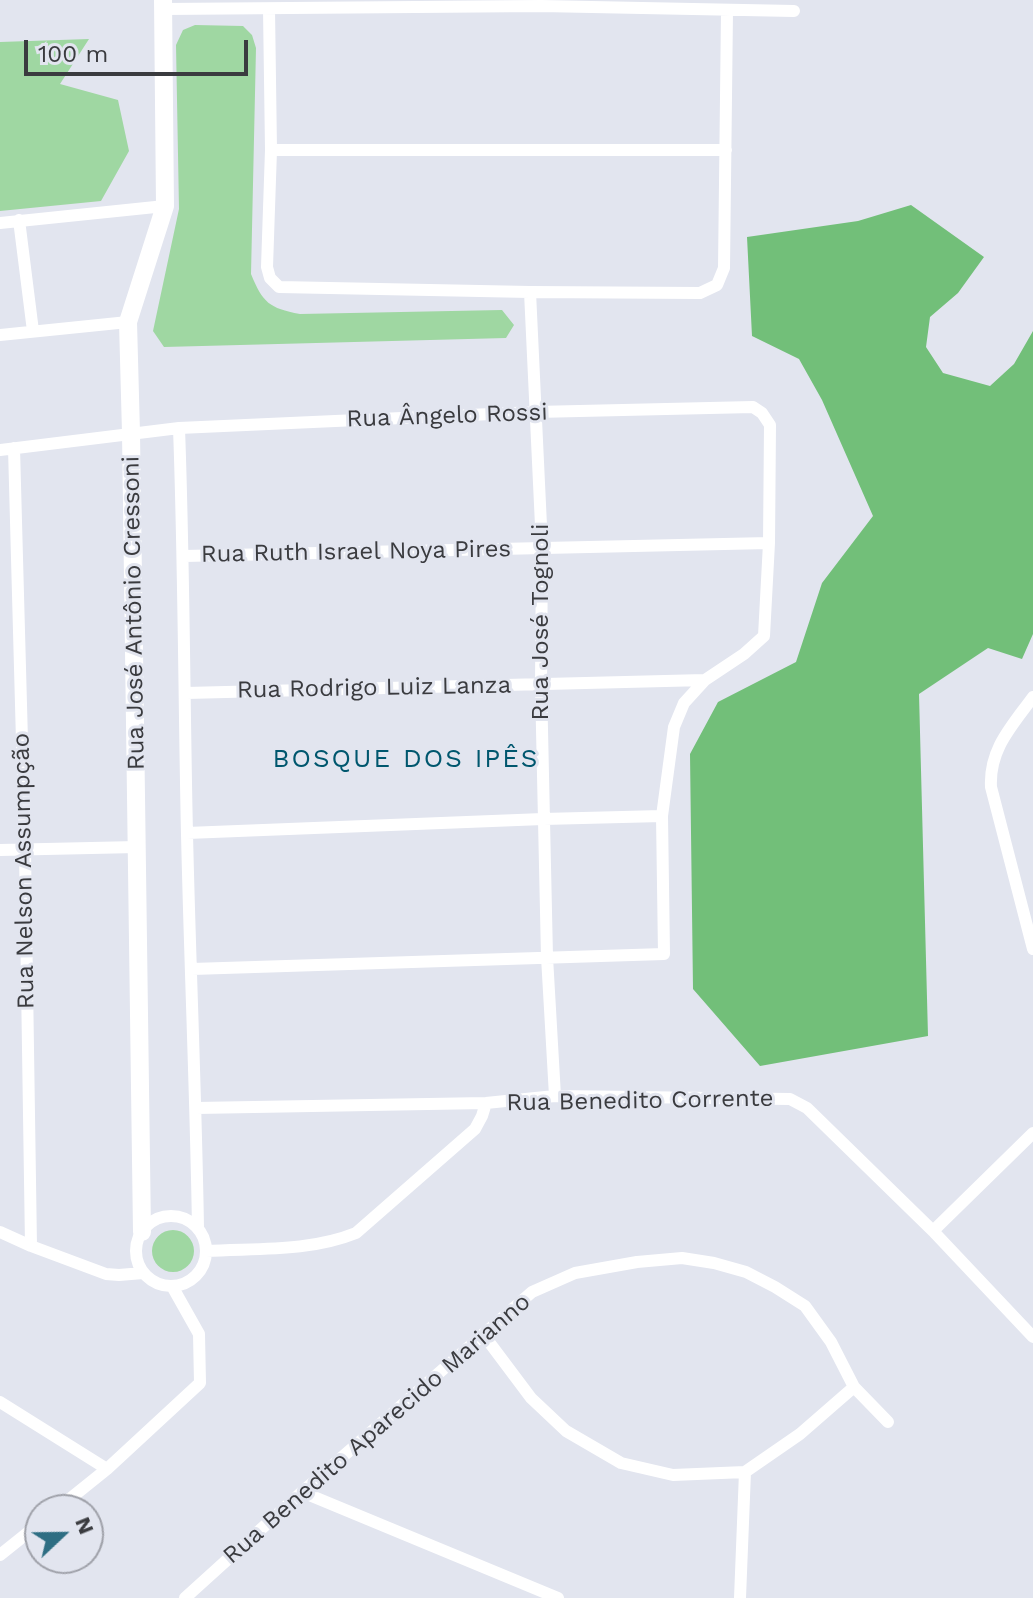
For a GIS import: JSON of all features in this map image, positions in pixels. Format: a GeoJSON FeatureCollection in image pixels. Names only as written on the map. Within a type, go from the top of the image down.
{"type":"FeatureCollection","features":[{"type":"Feature","properties":{"kind":"street"},"geometry":{"type":"LineString","coordinates":[[164,4],[269,9],[541,3],[794,11]]}},
{"type":"Feature","properties":{"kind":"street","name":"Rua José Antônio Cressoni"},"geometry":{"type":"LineString","coordinates":[[142,1232],[128,322],[165,206],[164,4]]}},
{"type":"Feature","properties":{"kind":"street"},"geometry":{"type":"LineString","coordinates":[[269,9],[271,150],[267,267],[270,278],[279,287],[700,293],[717,285],[724,268],[727,11]]}},
{"type":"Feature","properties":{"kind":"street"},"geometry":{"type":"LineString","coordinates":[[271,150],[726,150]]}},
{"type":"Feature","properties":{"kind":"street"},"geometry":{"type":"LineString","coordinates":[[0,223],[165,206]]}},
{"type":"Feature","properties":{"kind":"street"},"geometry":{"type":"LineString","coordinates":[[19,220],[33,331]]}},
{"type":"Feature","properties":{"kind":"street","name":"Rua José Tognoli"},"geometry":{"type":"LineString","coordinates":[[530,292],[542,547],[543,819],[555,1096]]}},
{"type":"Feature","properties":{"kind":"street"},"geometry":{"type":"LineString","coordinates":[[0,335],[128,322]]}},
{"type":"Feature","properties":{"kind":"street","name":"Rua Ângelo Rossi"},"geometry":{"type":"LineString","coordinates":[[7,449],[179,428],[536,412],[753,407],[762,413],[770,425],[769,543]]}},
{"type":"Feature","properties":{"kind":"street","name":"Rua José Antônio Cressoni"},"geometry":{"type":"LineString","coordinates":[[179,428],[198,1229]]}},
{"type":"Feature","properties":{"kind":"street","name":"Rua Nelson Assumpção"},"geometry":{"type":"LineString","coordinates":[[7,449],[25,851],[31,1246]]}},
{"type":"Feature","properties":{"kind":"street"},"geometry":{"type":"LineString","coordinates":[[192,969],[664,954],[662,816],[674,727],[684,703],[705,680],[744,654],[764,636],[769,543]]}},
{"type":"Feature","properties":{"kind":"street","name":"Rua Ruth Israel Noya Pires"},"geometry":{"type":"LineString","coordinates":[[184,556],[769,543]]}},
{"type":"Feature","properties":{"kind":"street","name":"Rua Rodrigo Luiz Lanza"},"geometry":{"type":"LineString","coordinates":[[186,693],[705,680]]}},
{"type":"Feature","properties":{"kind":"street"},"geometry":{"type":"LineString","coordinates":[[1033,697],[999,745],[990,770],[991,787],[1033,949]]}},
{"type":"Feature","properties":{"kind":"street"},"geometry":{"type":"LineString","coordinates":[[187,833],[662,816]]}},
{"type":"Feature","properties":{"kind":"street"},"geometry":{"type":"LineString","coordinates":[[0,850],[137,847]]}},
{"type":"Feature","properties":{"kind":"street","name":"Rua Benedito Corrente"},"geometry":{"type":"LineString","coordinates":[[196,1108],[486,1103],[555,1096],[790,1099],[807,1108],[1032,1333]]}},
{"type":"Feature","properties":{"kind":"street"},"geometry":{"type":"LineString","coordinates":[[206,1251],[308,1246],[356,1233],[475,1129],[486,1103]]}},
{"type":"Feature","properties":{"kind":"street"},"geometry":{"type":"LineString","coordinates":[[933,1231],[1033,1133]]}},
{"type":"Feature","properties":{"kind":"street"},"geometry":{"type":"LineString","coordinates":[[169,1216],[180,1217],[198,1229],[206,1251],[200,1272],[192,1279],[182,1285],[161,1285],[143,1273],[136,1253],[142,1232],[149,1224],[169,1216]]}},
{"type":"Feature","properties":{"kind":"street"},"geometry":{"type":"LineString","coordinates":[[0,1232],[106,1274],[143,1273]]}},
{"type":"Feature","properties":{"kind":"street","name":"Rua Benedito Aparecido Marianno"},"geometry":{"type":"LineString","coordinates":[[185,1598],[532,1292],[575,1273],[682,1258],[746,1272],[805,1306],[831,1342],[854,1387],[888,1422]]}},
{"type":"Feature","properties":{"kind":"street"},"geometry":{"type":"LineString","coordinates":[[76,1494],[200,1383],[199,1334],[172,1286]]}},
{"type":"Feature","properties":{"kind":"street"},"geometry":{"type":"LineString","coordinates":[[483,1334],[531,1398],[566,1431],[621,1463],[673,1475],[745,1472],[800,1434],[854,1387]]}},
{"type":"Feature","properties":{"kind":"street"},"geometry":{"type":"LineString","coordinates":[[0,1402],[107,1469]]}},
{"type":"Feature","properties":{"kind":"street"},"geometry":{"type":"LineString","coordinates":[[740,1598],[745,1472]]}},
{"type":"Feature","properties":{"kind":"street"},"geometry":{"type":"LineString","coordinates":[[302,1492],[558,1598]]}},
{"type":"Feature","properties":{"kind":"street"},"geometry":{"type":"LineString","coordinates":[[0,1555],[24,1536]]}},
{"type":"Feature","properties":{"kind":"green space"},"geometry":{"type":"Polygon","coordinates":[[[195,25],[243,26],[252,35],[256,48],[251,274],[268,303],[300,314],[502,310],[514,325],[506,338],[164,347],[153,331],[179,209],[176,45],[183,30],[195,25]]]}},
{"type":"Feature","properties":{"kind":"green space"},"geometry":{"type":"Polygon","coordinates":[[[89,39],[60,84],[118,100],[129,151],[101,201],[0,211],[0,42],[89,39]]]}},
{"type":"Feature","properties":{"kind":"green space"},"geometry":{"type":"Polygon","coordinates":[[[911,205],[984,257],[958,293],[930,317],[926,347],[943,373],[990,386],[1014,364],[1033,331],[1033,634],[1022,659],[988,648],[919,694],[928,1036],[760,1066],[693,989],[690,754],[718,702],[796,662],[822,583],[873,516],[822,400],[799,359],[752,336],[747,237],[858,221],[911,205]]]}},
{"type":"Feature","properties":{"kind":"green space"},"geometry":{"type":"Polygon","coordinates":[[[173,1230],[188,1236],[194,1251],[188,1266],[173,1272],[158,1266],[152,1251],[158,1236],[173,1230]]]}},
{"type":"Feature","properties":{"kind":"district","name":"BOSQUE DOS IPÊS"},"geometry":{"type":"Point","coordinates":[406,759]}}]}
